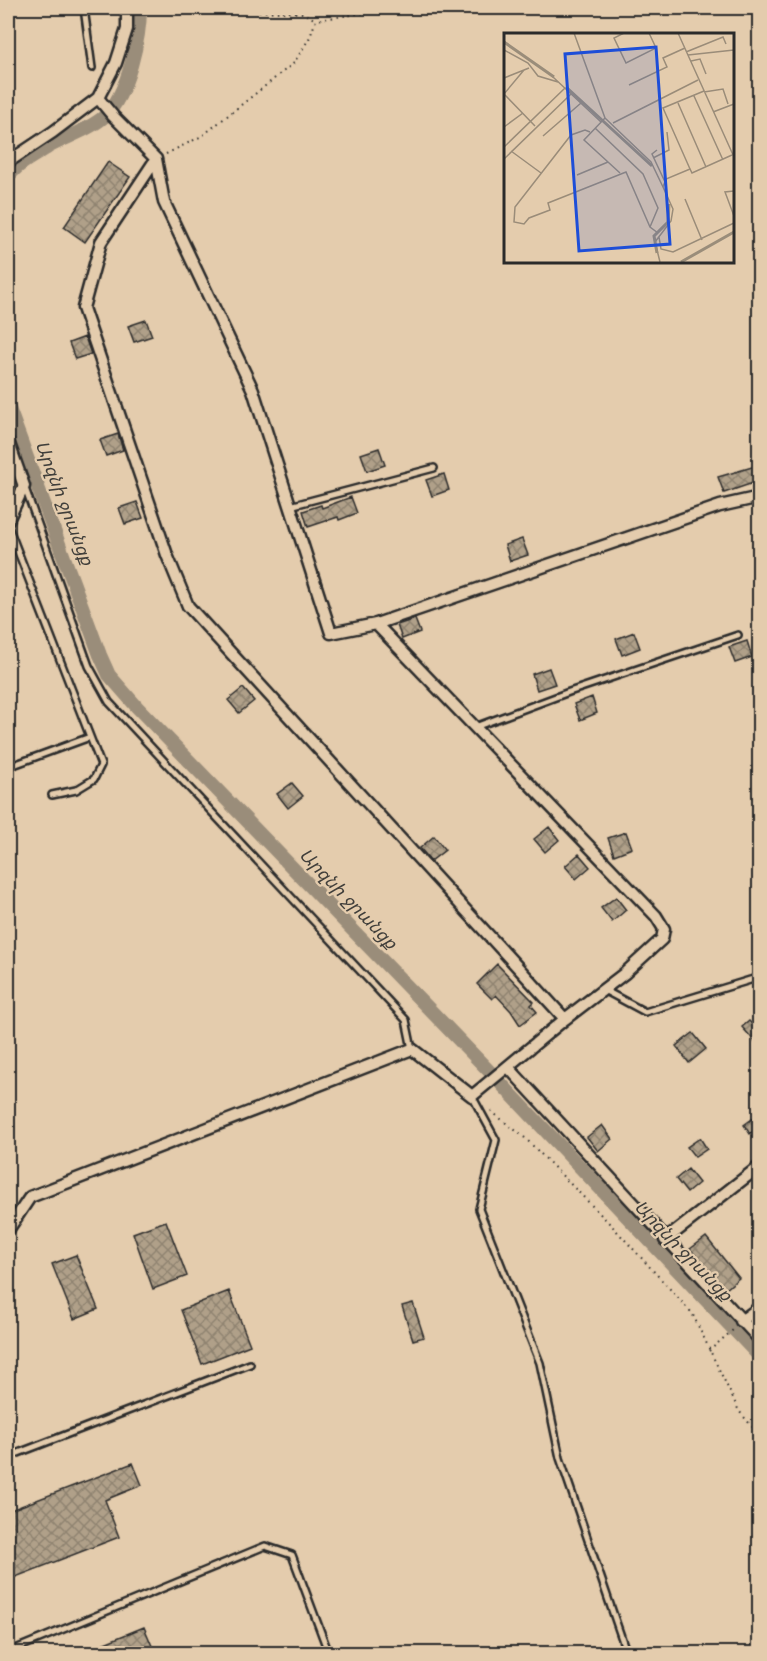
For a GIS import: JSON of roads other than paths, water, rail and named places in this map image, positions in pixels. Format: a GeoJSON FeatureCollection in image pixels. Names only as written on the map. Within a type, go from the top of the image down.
{"type":"FeatureCollection","features":[{"type":"Feature","properties":{"kind":"street"},"geometry":{"type":"LineString","coordinates":[[8,162],[99,98],[116,63],[128,29],[127,8]]}},
{"type":"Feature","properties":{"kind":"street"},"geometry":{"type":"LineString","coordinates":[[99,98],[156,159],[164,202],[253,390],[331,633],[376,624],[720,506],[759,497]]}},
{"type":"Feature","properties":{"kind":"street"},"geometry":{"type":"LineString","coordinates":[[156,159],[101,242],[83,308],[167,555],[188,606],[565,1019]]}},
{"type":"Feature","properties":{"kind":"street"},"geometry":{"type":"LineString","coordinates":[[8,441],[24,486],[8,520]]}},
{"type":"Feature","properties":{"kind":"street"},"geometry":{"type":"LineString","coordinates":[[8,1230],[30,1197],[412,1048],[472,1096],[625,973],[662,939],[664,929],[656,916],[376,624]]}},
{"type":"Feature","properties":{"kind":"street"},"geometry":{"type":"LineString","coordinates":[[504,1070],[665,1240],[739,1324],[759,1341]]}},
{"type":"Feature","properties":{"kind":"street"},"geometry":{"type":"LineString","coordinates":[[665,1240],[759,1166]]}},
{"type":"Feature","properties":{"kind":"street"},"geometry":{"type":"LineString","coordinates":[[739,1324],[759,1307]]}},
{"type":"Feature","properties":{"kind":"lane"},"geometry":{"type":"LineString","coordinates":[[84,8],[92,68]]}},
{"type":"Feature","properties":{"kind":"lane"},"geometry":{"type":"LineString","coordinates":[[290,506],[434,468]]}},
{"type":"Feature","properties":{"kind":"lane"},"geometry":{"type":"LineString","coordinates":[[24,486],[89,666],[109,702],[406,1020],[412,1048]]}},
{"type":"Feature","properties":{"kind":"lane"},"geometry":{"type":"LineString","coordinates":[[8,526],[101,765],[94,779],[76,790],[52,795]]}},
{"type":"Feature","properties":{"kind":"lane"},"geometry":{"type":"LineString","coordinates":[[475,727],[569,692],[738,635]]}},
{"type":"Feature","properties":{"kind":"lane"},"geometry":{"type":"LineString","coordinates":[[8,767],[90,737]]}},
{"type":"Feature","properties":{"kind":"lane"},"geometry":{"type":"LineString","coordinates":[[603,990],[645,1012],[759,978]]}},
{"type":"Feature","properties":{"kind":"lane"},"geometry":{"type":"LineString","coordinates":[[472,1096],[496,1140],[479,1209],[540,1363],[560,1458],[627,1653]]}},
{"type":"Feature","properties":{"kind":"lane"},"geometry":{"type":"LineString","coordinates":[[8,1457],[250,1364]]}},
{"type":"Feature","properties":{"kind":"lane"},"geometry":{"type":"LineString","coordinates":[[8,1652],[265,1546],[292,1555],[329,1653]]}},
{"type":"Feature","properties":{"kind":"waterway","name":"Արզնի ջրանցք"},"geometry":{"type":"LineString","coordinates":[[8,177],[16,168],[48,147],[99,121],[113,106],[131,65],[138,34],[140,8]]}},
{"type":"Feature","properties":{"kind":"waterway","name":"Արզնի ջրանցք"},"geometry":{"type":"LineString","coordinates":[[8,406],[109,675],[137,707],[491,1073],[760,1357]]}}]}
